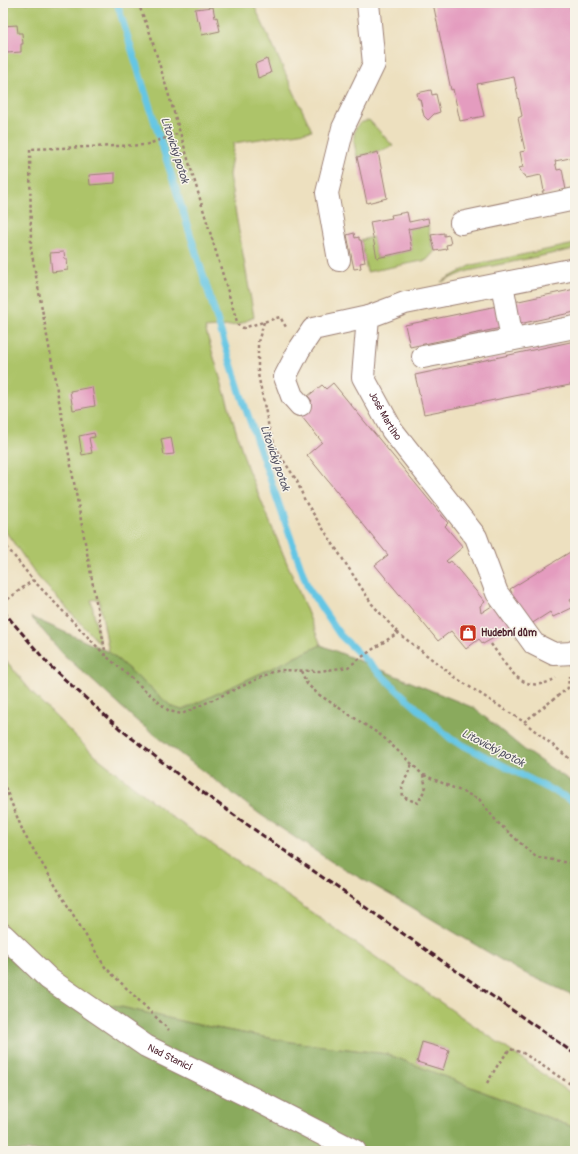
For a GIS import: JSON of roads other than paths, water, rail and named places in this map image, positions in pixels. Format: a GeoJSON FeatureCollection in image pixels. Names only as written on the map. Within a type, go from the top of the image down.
{"type":"FeatureCollection","features":[{"type":"Feature","properties":{"kind":"street"},"geometry":{"type":"LineString","coordinates":[[339,260],[327,193],[343,128],[374,64],[368,3]]}},
{"type":"Feature","properties":{"kind":"street"},"geometry":{"type":"LineString","coordinates":[[461,223],[575,199]]}},
{"type":"Feature","properties":{"kind":"street"},"geometry":{"type":"LineString","coordinates":[[300,405],[292,396],[285,376],[312,329],[368,317],[405,303],[575,269]]}},
{"type":"Feature","properties":{"kind":"street"},"geometry":{"type":"LineString","coordinates":[[502,284],[512,339]]}},
{"type":"Feature","properties":{"kind":"street","name":"José Martího"},"geometry":{"type":"LineString","coordinates":[[368,317],[363,377],[392,430],[476,537],[497,593],[534,644],[554,654],[572,658]]}},
{"type":"Feature","properties":{"kind":"street"},"geometry":{"type":"LineString","coordinates":[[423,357],[575,327]]}},
{"type":"Feature","properties":{"kind":"street","name":"Nad Stanicí"},"geometry":{"type":"LineString","coordinates":[[3,935],[50,979],[146,1046],[355,1151]]}},
{"type":"Feature","properties":{"kind":"waterway","name":"Litovický potok"},"geometry":{"type":"LineString","coordinates":[[117,3],[241,395],[308,588],[340,635],[451,739],[575,802]]}},
{"type":"Feature","properties":{"kind":"railway"},"geometry":{"type":"LineString","coordinates":[[3,611],[50,666],[119,728],[180,776],[575,1054]]}},
{"type":"Feature","properties":{"kind":"place","name":"Hudební dům"},"geometry":{"type":"Point","coordinates":[468,633]}}]}
